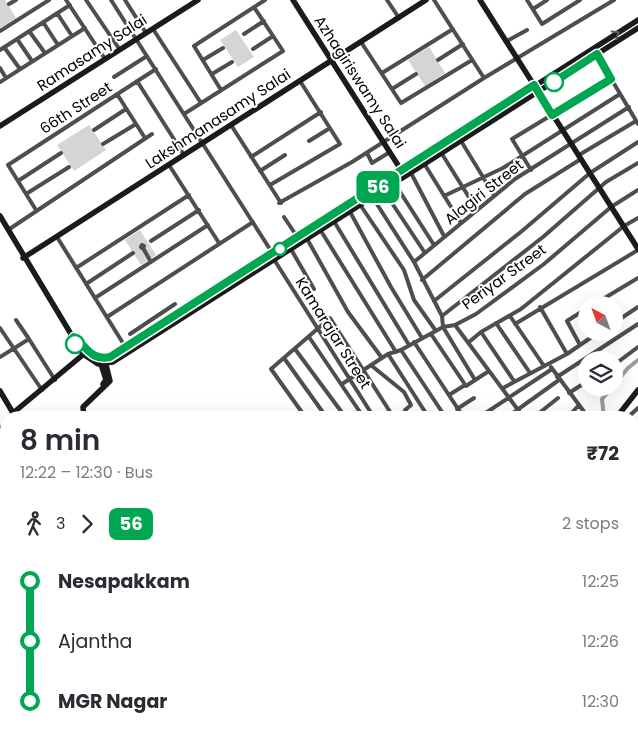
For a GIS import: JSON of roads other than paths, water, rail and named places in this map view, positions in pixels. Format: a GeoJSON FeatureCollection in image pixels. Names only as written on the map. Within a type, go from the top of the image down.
{"type":"FeatureCollection","features":[{"type":"Feature","properties":{"kind":"main road","name":"Ramasamy Salai"},"geometry":{"type":"LineString","coordinates":[[0,126],[198,0]]}},
{"type":"Feature","properties":{"kind":"main road","name":"Azhagiriswamy Salai"},"geometry":{"type":"LineString","coordinates":[[293,0],[402,171],[409,175]]}},
{"type":"Feature","properties":{"kind":"main road","name":"Lakshmanasamy Salai"},"geometry":{"type":"LineString","coordinates":[[23,258],[426,0]]}},
{"type":"Feature","properties":{"kind":"main road"},"geometry":{"type":"LineString","coordinates":[[480,0],[638,250]]}},
{"type":"Feature","properties":{"kind":"main road"},"geometry":{"type":"LineString","coordinates":[[102,361],[126,348],[638,20]]}},
{"type":"Feature","properties":{"kind":"main road"},"geometry":{"type":"LineString","coordinates":[[0,216],[23,258],[74,337],[75,344],[85,353],[102,361],[113,362],[292,251],[638,28]]}},
{"type":"Feature","properties":{"kind":"main road"},"geometry":{"type":"LineString","coordinates":[[19,411],[85,353]]}},
{"type":"Feature","properties":{"kind":"main road"},"geometry":{"type":"LineString","coordinates":[[83,411],[83,407],[110,381],[102,361]]}},
{"type":"Feature","properties":{"kind":"main road"},"geometry":{"type":"LineString","coordinates":[[622,411],[638,390]]}},
{"type":"Feature","properties":{"kind":"main road"},"geometry":{"type":"LineString","coordinates":[[0,391],[11,411]]}},
{"type":"Feature","properties":{"kind":"street"},"geometry":{"type":"LineString","coordinates":[[9,4],[16,0]]}},
{"type":"Feature","properties":{"kind":"street"},"geometry":{"type":"LineString","coordinates":[[0,31],[48,0]]}},
{"type":"Feature","properties":{"kind":"street"},"geometry":{"type":"LineString","coordinates":[[86,0],[120,50]]}},
{"type":"Feature","properties":{"kind":"street","name":"Kamarajar Street"},"geometry":{"type":"LineString","coordinates":[[111,0],[253,222],[273,254],[275,261],[369,411]]}},
{"type":"Feature","properties":{"kind":"street"},"geometry":{"type":"LineString","coordinates":[[126,0],[146,33]]}},
{"type":"Feature","properties":{"kind":"street"},"geometry":{"type":"LineString","coordinates":[[222,90],[194,46],[264,0]]}},
{"type":"Feature","properties":{"kind":"street"},"geometry":{"type":"LineString","coordinates":[[387,0],[399,18]]}},
{"type":"Feature","properties":{"kind":"street"},"geometry":{"type":"LineString","coordinates":[[434,0],[484,78]]}},
{"type":"Feature","properties":{"kind":"street"},"geometry":{"type":"LineString","coordinates":[[527,0],[542,24],[580,0]]}},
{"type":"Feature","properties":{"kind":"street"},"geometry":{"type":"LineString","coordinates":[[532,9],[547,0]]}},
{"type":"Feature","properties":{"kind":"street"},"geometry":{"type":"LineString","coordinates":[[230,126],[280,203],[384,142],[484,78],[614,0]]}},
{"type":"Feature","properties":{"kind":"street"},"geometry":{"type":"LineString","coordinates":[[20,69],[2,48],[57,13],[68,1],[105,59]]}},
{"type":"Feature","properties":{"kind":"street"},"geometry":{"type":"LineString","coordinates":[[184,114],[283,51],[254,6]]}},
{"type":"Feature","properties":{"kind":"street"},"geometry":{"type":"LineString","coordinates":[[57,13],[72,36]]}},
{"type":"Feature","properties":{"kind":"street"},"geometry":{"type":"LineString","coordinates":[[244,34],[264,21]]}},
{"type":"Feature","properties":{"kind":"street"},"geometry":{"type":"LineString","coordinates":[[43,22],[58,45]]}},
{"type":"Feature","properties":{"kind":"street"},"geometry":{"type":"LineString","coordinates":[[0,82],[85,28]]}},
{"type":"Feature","properties":{"kind":"street"},"geometry":{"type":"LineString","coordinates":[[153,29],[201,103]]}},
{"type":"Feature","properties":{"kind":"street"},"geometry":{"type":"LineString","coordinates":[[382,73],[453,29]]}},
{"type":"Feature","properties":{"kind":"street"},"geometry":{"type":"LineString","coordinates":[[507,42],[527,30]]}},
{"type":"Feature","properties":{"kind":"street"},"geometry":{"type":"LineString","coordinates":[[29,31],[45,53]]}},
{"type":"Feature","properties":{"kind":"street"},"geometry":{"type":"LineString","coordinates":[[253,49],[273,36]]}},
{"type":"Feature","properties":{"kind":"street"},"geometry":{"type":"LineString","coordinates":[[17,39],[32,61]]}},
{"type":"Feature","properties":{"kind":"street"},"geometry":{"type":"LineString","coordinates":[[361,42],[402,103],[472,60]]}},
{"type":"Feature","properties":{"kind":"street"},"geometry":{"type":"LineString","coordinates":[[438,60],[463,44]]}},
{"type":"Feature","properties":{"kind":"street"},"geometry":{"type":"LineString","coordinates":[[203,60],[223,48]]}},
{"type":"Feature","properties":{"kind":"street"},"geometry":{"type":"LineString","coordinates":[[422,280],[525,194],[637,122],[597,54]]}},
{"type":"Feature","properties":{"kind":"street"},"geometry":{"type":"LineString","coordinates":[[114,77],[147,56]]}},
{"type":"Feature","properties":{"kind":"street"},"geometry":{"type":"LineString","coordinates":[[212,74],[232,62]]}},
{"type":"Feature","properties":{"kind":"street"},"geometry":{"type":"LineString","coordinates":[[0,68],[6,78]]}},
{"type":"Feature","properties":{"kind":"street","name":"66th Street"},"geometry":{"type":"LineString","coordinates":[[18,181],[8,165],[156,69]]}},
{"type":"Feature","properties":{"kind":"street"},"geometry":{"type":"LineString","coordinates":[[392,89],[416,74]]}},
{"type":"Feature","properties":{"kind":"street"},"geometry":{"type":"LineString","coordinates":[[531,170],[512,139],[611,79]]}},
{"type":"Feature","properties":{"kind":"street"},"geometry":{"type":"LineString","coordinates":[[137,81],[184,155]]}},
{"type":"Feature","properties":{"kind":"street"},"geometry":{"type":"LineString","coordinates":[[270,185],[340,144],[300,81]]}},
{"type":"Feature","properties":{"kind":"street"},"geometry":{"type":"LineString","coordinates":[[117,94],[145,138]]}},
{"type":"Feature","properties":{"kind":"street"},"geometry":{"type":"LineString","coordinates":[[444,196],[482,176],[503,168],[620,94]]}},
{"type":"Feature","properties":{"kind":"street","name":"Alagiri Street"},"geometry":{"type":"LineString","coordinates":[[414,262],[494,195],[629,107]]}},
{"type":"Feature","properties":{"kind":"street"},"geometry":{"type":"LineString","coordinates":[[94,130],[126,108]]}},
{"type":"Feature","properties":{"kind":"street"},"geometry":{"type":"LineString","coordinates":[[251,157],[320,112]]}},
{"type":"Feature","properties":{"kind":"street"},"geometry":{"type":"LineString","coordinates":[[103,144],[136,124]]}},
{"type":"Feature","properties":{"kind":"street"},"geometry":{"type":"LineString","coordinates":[[309,141],[330,128]]}},
{"type":"Feature","properties":{"kind":"street"},"geometry":{"type":"LineString","coordinates":[[8,230],[152,134]]}},
{"type":"Feature","properties":{"kind":"street"},"geometry":{"type":"LineString","coordinates":[[384,142],[367,155],[372,163],[390,152]]}},
{"type":"Feature","properties":{"kind":"street"},"geometry":{"type":"LineString","coordinates":[[461,142],[494,195]]}},
{"type":"Feature","properties":{"kind":"street"},"geometry":{"type":"LineString","coordinates":[[434,301],[522,231],[590,173],[638,142]]}},
{"type":"Feature","properties":{"kind":"street"},"geometry":{"type":"LineString","coordinates":[[36,210],[18,181],[61,153]]}},
{"type":"Feature","properties":{"kind":"street"},"geometry":{"type":"LineString","coordinates":[[260,170],[285,154]]}},
{"type":"Feature","properties":{"kind":"street"},"geometry":{"type":"LineString","coordinates":[[442,154],[460,187],[477,210]]}},
{"type":"Feature","properties":{"kind":"street"},"geometry":{"type":"LineString","coordinates":[[442,316],[543,237],[606,182],[638,163]]}},
{"type":"Feature","properties":{"kind":"street"},"geometry":{"type":"LineString","coordinates":[[169,165],[219,243]]}},
{"type":"Feature","properties":{"kind":"street"},"geometry":{"type":"LineString","coordinates":[[425,165],[461,223]]}},
{"type":"Feature","properties":{"kind":"street"},"geometry":{"type":"LineString","coordinates":[[26,194],[69,167]]}},
{"type":"Feature","properties":{"kind":"street"},"geometry":{"type":"LineString","coordinates":[[409,175],[444,236]]}},
{"type":"Feature","properties":{"kind":"street"},"geometry":{"type":"LineString","coordinates":[[395,184],[434,245]]}},
{"type":"Feature","properties":{"kind":"street","name":"Periyar Street"},"geometry":{"type":"LineString","coordinates":[[342,384],[388,354],[398,351],[443,327],[455,325],[476,314],[544,264],[611,207],[638,190]]}},
{"type":"Feature","properties":{"kind":"street"},"geometry":{"type":"LineString","coordinates":[[384,191],[425,253]]}},
{"type":"Feature","properties":{"kind":"street"},"geometry":{"type":"LineString","coordinates":[[76,268],[188,195]]}},
{"type":"Feature","properties":{"kind":"street"},"geometry":{"type":"LineString","coordinates":[[373,198],[414,262],[442,316],[443,327],[475,380]]}},
{"type":"Feature","properties":{"kind":"street"},"geometry":{"type":"LineString","coordinates":[[347,206],[391,288],[422,338]]}},
{"type":"Feature","properties":{"kind":"street"},"geometry":{"type":"LineString","coordinates":[[361,206],[404,270],[414,300],[436,332]]}},
{"type":"Feature","properties":{"kind":"street"},"geometry":{"type":"LineString","coordinates":[[151,241],[198,210]]}},
{"type":"Feature","properties":{"kind":"street"},"geometry":{"type":"LineString","coordinates":[[284,217],[298,238]]}},
{"type":"Feature","properties":{"kind":"street"},"geometry":{"type":"LineString","coordinates":[[470,342],[481,332],[510,316],[624,226],[638,218]]}},
{"type":"Feature","properties":{"kind":"street"},"geometry":{"type":"LineString","coordinates":[[107,317],[253,222]]}},
{"type":"Feature","properties":{"kind":"street"},"geometry":{"type":"LineString","coordinates":[[335,222],[409,345]]}},
{"type":"Feature","properties":{"kind":"street"},"geometry":{"type":"LineString","coordinates":[[95,298],[208,225]]}},
{"type":"Feature","properties":{"kind":"street"},"geometry":{"type":"LineString","coordinates":[[321,232],[398,351],[441,411]]}},
{"type":"Feature","properties":{"kind":"street"},"geometry":{"type":"LineString","coordinates":[[304,233],[348,312],[382,358]]}},
{"type":"Feature","properties":{"kind":"street"},"geometry":{"type":"LineString","coordinates":[[57,237],[126,348]]}},
{"type":"Feature","properties":{"kind":"street"},"geometry":{"type":"LineString","coordinates":[[143,248],[152,262]]}},
{"type":"Feature","properties":{"kind":"street"},"geometry":{"type":"LineString","coordinates":[[515,324],[540,307],[638,250]]}},
{"type":"Feature","properties":{"kind":"street"},"geometry":{"type":"LineString","coordinates":[[292,251],[314,289]]}},
{"type":"Feature","properties":{"kind":"street"},"geometry":{"type":"LineString","coordinates":[[86,284],[133,253]]}},
{"type":"Feature","properties":{"kind":"street"},"geometry":{"type":"LineString","coordinates":[[608,296],[638,278]]}},
{"type":"Feature","properties":{"kind":"street"},"geometry":{"type":"LineString","coordinates":[[130,334],[175,304]]}},
{"type":"Feature","properties":{"kind":"street"},"geometry":{"type":"LineString","coordinates":[[540,307],[567,354]]}},
{"type":"Feature","properties":{"kind":"street"},"geometry":{"type":"LineString","coordinates":[[623,317],[638,307]]}},
{"type":"Feature","properties":{"kind":"street"},"geometry":{"type":"LineString","coordinates":[[578,314],[567,321],[580,345]]}},
{"type":"Feature","properties":{"kind":"street"},"geometry":{"type":"LineString","coordinates":[[510,316],[544,366]]}},
{"type":"Feature","properties":{"kind":"street"},"geometry":{"type":"LineString","coordinates":[[301,411],[272,371],[329,318],[333,319],[390,411]]}},
{"type":"Feature","properties":{"kind":"street"},"geometry":{"type":"LineString","coordinates":[[16,320],[55,380]]}},
{"type":"Feature","properties":{"kind":"street"},"geometry":{"type":"LineString","coordinates":[[148,322],[153,330]]}},
{"type":"Feature","properties":{"kind":"street"},"geometry":{"type":"LineString","coordinates":[[496,323],[530,373]]}},
{"type":"Feature","properties":{"kind":"street"},"geometry":{"type":"LineString","coordinates":[[514,411],[638,324]]}},
{"type":"Feature","properties":{"kind":"street"},"geometry":{"type":"LineString","coordinates":[[455,325],[470,342],[489,371],[520,411]]}},
{"type":"Feature","properties":{"kind":"street"},"geometry":{"type":"LineString","coordinates":[[0,328],[42,390]]}},
{"type":"Feature","properties":{"kind":"street"},"geometry":{"type":"LineString","coordinates":[[481,332],[514,381]]}},
{"type":"Feature","properties":{"kind":"street"},"geometry":{"type":"LineString","coordinates":[[431,334],[465,385]]}},
{"type":"Feature","properties":{"kind":"street"},"geometry":{"type":"LineString","coordinates":[[309,337],[359,411]]}},
{"type":"Feature","properties":{"kind":"street"},"geometry":{"type":"LineString","coordinates":[[0,357],[29,339]]}},
{"type":"Feature","properties":{"kind":"street"},"geometry":{"type":"LineString","coordinates":[[503,388],[567,354],[586,341]]}},
{"type":"Feature","properties":{"kind":"street"},"geometry":{"type":"LineString","coordinates":[[414,342],[457,409],[474,398]]}},
{"type":"Feature","properties":{"kind":"street"},"geometry":{"type":"LineString","coordinates":[[623,358],[638,347]]}},
{"type":"Feature","properties":{"kind":"street"},"geometry":{"type":"LineString","coordinates":[[295,349],[341,411]]}},
{"type":"Feature","properties":{"kind":"street"},"geometry":{"type":"LineString","coordinates":[[388,354],[425,411]]}},
{"type":"Feature","properties":{"kind":"street"},"geometry":{"type":"LineString","coordinates":[[284,358],[322,411]]}},
{"type":"Feature","properties":{"kind":"street"},"geometry":{"type":"LineString","coordinates":[[549,364],[558,379],[584,411]]}},
{"type":"Feature","properties":{"kind":"street"},"geometry":{"type":"LineString","coordinates":[[372,366],[404,392],[411,405],[406,411]]}},
{"type":"Feature","properties":{"kind":"street"},"geometry":{"type":"LineString","coordinates":[[489,411],[552,368]]}},
{"type":"Feature","properties":{"kind":"street"},"geometry":{"type":"LineString","coordinates":[[449,395],[489,371]]}},
{"type":"Feature","properties":{"kind":"street"},"geometry":{"type":"LineString","coordinates":[[569,392],[578,387]]}},
{"type":"Feature","properties":{"kind":"street"},"geometry":{"type":"LineString","coordinates":[[542,411],[558,398]]}},
{"type":"Feature","properties":{"kind":"street"},"geometry":{"type":"LineString","coordinates":[[573,411],[579,404]]}},
{"type":"Feature","properties":{"kind":"waterway"},"geometry":{"type":"LineString","coordinates":[[623,374],[638,360]]}},
{"type":"Feature","properties":{"kind":"waterway"},"geometry":{"type":"LineString","coordinates":[[603,411],[602,399],[605,396]]}}]}
